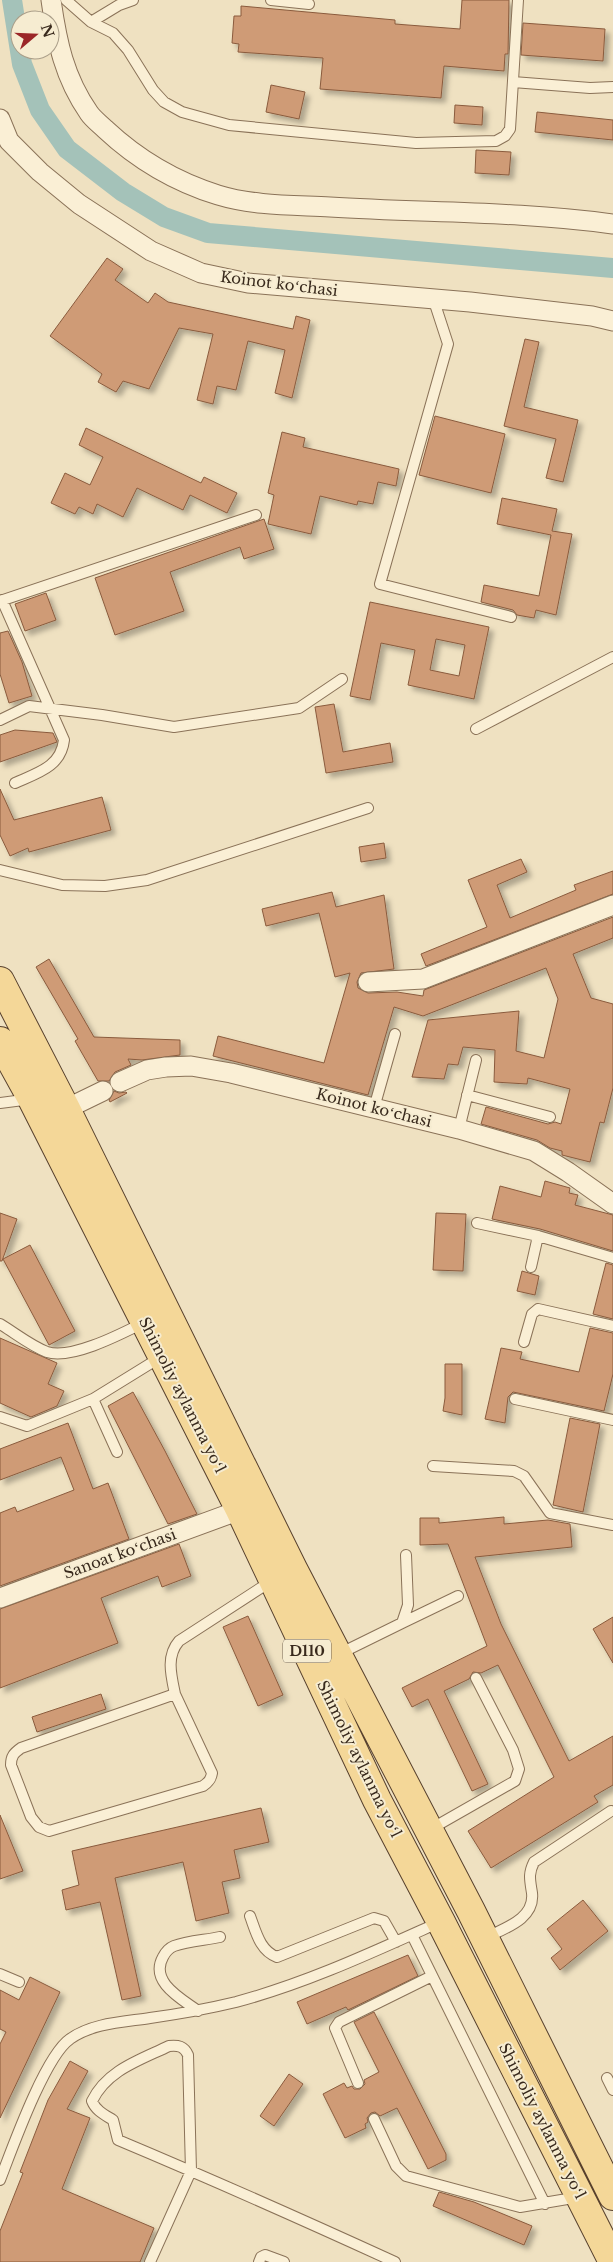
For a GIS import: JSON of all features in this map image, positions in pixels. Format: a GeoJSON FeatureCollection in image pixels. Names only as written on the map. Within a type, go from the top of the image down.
{"type":"FeatureCollection","features":[{"type":"Feature","properties":{"kind":"main road","name":"Shimoliy aylanma yoʻl"},"geometry":{"type":"LineString","coordinates":[[0,981],[338,1655],[484,1938],[613,2196]]}},
{"type":"Feature","properties":{"kind":"main road","name":"Shimoliy aylanma yoʻl"},"geometry":{"type":"LineString","coordinates":[[0,1041],[32,1099],[240,1510],[377,1800],[613,2262]]}},
{"type":"Feature","properties":{"kind":"main road"},"geometry":{"type":"LineString","coordinates":[[377,1800],[404,1784]]}},
{"type":"Feature","properties":{"kind":"street"},"geometry":{"type":"LineString","coordinates":[[51,0],[63,63],[74,89],[90,115],[134,154],[168,174],[190,184],[219,195],[256,202],[401,212],[505,214],[613,224]]}},
{"type":"Feature","properties":{"kind":"street","name":"Koinot koʻchasi"},"geometry":{"type":"LineString","coordinates":[[0,119],[9,141],[40,172],[79,204],[151,251],[201,273],[248,283],[312,290],[433,298],[575,314],[613,321]]}},
{"type":"Feature","properties":{"kind":"street"},"geometry":{"type":"LineString","coordinates":[[368,982],[423,979],[613,905]]}},
{"type":"Feature","properties":{"kind":"street","name":"Koinot koʻchasi"},"geometry":{"type":"LineString","coordinates":[[120,1082],[147,1070],[191,1066],[231,1073],[374,1108],[458,1129],[534,1151],[568,1172],[613,1204]]}},
{"type":"Feature","properties":{"kind":"street"},"geometry":{"type":"LineString","coordinates":[[66,1110],[103,1091]]}},
{"type":"Feature","properties":{"kind":"street","name":"Sanoat koʻchasi"},"geometry":{"type":"LineString","coordinates":[[0,1598],[240,1510]]}},
{"type":"Feature","properties":{"kind":"lane"},"geometry":{"type":"LineString","coordinates":[[66,0],[91,22],[113,33],[128,50],[153,90],[164,102],[182,112],[230,125],[416,143],[496,141],[506,136],[510,129],[518,0]]}},
{"type":"Feature","properties":{"kind":"lane"},"geometry":{"type":"LineString","coordinates":[[91,22],[119,5],[133,0]]}},
{"type":"Feature","properties":{"kind":"lane"},"geometry":{"type":"LineString","coordinates":[[271,0],[309,4]]}},
{"type":"Feature","properties":{"kind":"lane"},"geometry":{"type":"LineString","coordinates":[[513,82],[590,88],[613,87]]}},
{"type":"Feature","properties":{"kind":"lane"},"geometry":{"type":"LineString","coordinates":[[433,298],[448,344],[380,584],[511,617]]}},
{"type":"Feature","properties":{"kind":"lane"},"geometry":{"type":"LineString","coordinates":[[15,783],[46,769],[55,762],[63,750],[64,740],[52,709],[1,600],[256,515]]}},
{"type":"Feature","properties":{"kind":"lane"},"geometry":{"type":"LineString","coordinates":[[476,729],[613,657]]}},
{"type":"Feature","properties":{"kind":"lane"},"geometry":{"type":"LineString","coordinates":[[0,720],[29,706],[174,727],[299,708],[342,679]]}},
{"type":"Feature","properties":{"kind":"lane"},"geometry":{"type":"LineString","coordinates":[[0,870],[62,885],[105,886],[147,880],[368,808]]}},
{"type":"Feature","properties":{"kind":"lane"},"geometry":{"type":"LineString","coordinates":[[374,1108],[395,1034]]}},
{"type":"Feature","properties":{"kind":"lane"},"geometry":{"type":"LineString","coordinates":[[458,1129],[476,1060]]}},
{"type":"Feature","properties":{"kind":"lane"},"geometry":{"type":"LineString","coordinates":[[467,1094],[550,1117]]}},
{"type":"Feature","properties":{"kind":"lane"},"geometry":{"type":"LineString","coordinates":[[0,1103],[32,1099]]}},
{"type":"Feature","properties":{"kind":"lane"},"geometry":{"type":"LineString","coordinates":[[477,1223],[538,1236],[613,1258]]}},
{"type":"Feature","properties":{"kind":"lane"},"geometry":{"type":"LineString","coordinates":[[531,1267],[538,1236]]}},
{"type":"Feature","properties":{"kind":"lane"},"geometry":{"type":"LineString","coordinates":[[524,1342],[532,1314],[538,1309],[613,1326]]}},
{"type":"Feature","properties":{"kind":"lane"},"geometry":{"type":"LineString","coordinates":[[0,1324],[47,1352],[57,1354],[76,1350],[108,1339],[144,1322]]}},
{"type":"Feature","properties":{"kind":"lane"},"geometry":{"type":"LineString","coordinates":[[0,1417],[27,1426],[93,1399],[162,1356]]}},
{"type":"Feature","properties":{"kind":"lane"},"geometry":{"type":"LineString","coordinates":[[93,1399],[117,1452]]}},
{"type":"Feature","properties":{"kind":"lane"},"geometry":{"type":"LineString","coordinates":[[515,1399],[613,1420]]}},
{"type":"Feature","properties":{"kind":"lane"},"geometry":{"type":"LineString","coordinates":[[433,1466],[514,1471],[524,1476],[550,1513],[613,1525]]}},
{"type":"Feature","properties":{"kind":"lane"},"geometry":{"type":"LineString","coordinates":[[402,1623],[408,1605],[406,1555]]}},
{"type":"Feature","properties":{"kind":"lane"},"geometry":{"type":"LineString","coordinates":[[175,1694],[21,1748],[16,1752],[11,1758],[11,1765],[31,1817],[39,1827],[49,1831],[208,1782],[212,1778],[212,1773],[175,1694],[170,1657],[173,1647],[179,1641],[273,1580]]}},
{"type":"Feature","properties":{"kind":"lane"},"geometry":{"type":"LineString","coordinates":[[338,1655],[458,1596]]}},
{"type":"Feature","properties":{"kind":"lane"},"geometry":{"type":"LineString","coordinates":[[428,1830],[515,1781],[519,1769],[513,1750],[476,1678]]}},
{"type":"Feature","properties":{"kind":"lane"},"geometry":{"type":"LineString","coordinates":[[484,1938],[524,1918],[530,1909],[532,1901],[529,1871],[534,1862],[612,1811]]}},
{"type":"Feature","properties":{"kind":"lane"},"geometry":{"type":"LineString","coordinates":[[250,1916],[263,1947],[268,1954],[277,1956],[374,1918],[384,1921],[396,1942]]}},
{"type":"Feature","properties":{"kind":"lane"},"geometry":{"type":"LineString","coordinates":[[0,2180],[46,2070],[58,2051],[69,2039],[106,2025],[198,2011],[237,2002],[329,1972],[441,1922]]}},
{"type":"Feature","properties":{"kind":"lane"},"geometry":{"type":"LineString","coordinates":[[412,1935],[545,2204]]}},
{"type":"Feature","properties":{"kind":"lane"},"geometry":{"type":"LineString","coordinates":[[198,2011],[168,1988],[160,1973],[161,1961],[166,1952],[173,1946],[220,1937]]}},
{"type":"Feature","properties":{"kind":"lane"},"geometry":{"type":"LineString","coordinates":[[0,1974],[19,1982]]}},
{"type":"Feature","properties":{"kind":"lane"},"geometry":{"type":"LineString","coordinates":[[358,2083],[335,2028],[339,2022],[432,1976]]}},
{"type":"Feature","properties":{"kind":"lane"},"geometry":{"type":"LineString","coordinates":[[150,2262],[191,2171],[188,2054],[182,2047],[170,2046],[124,2067],[106,2080],[92,2101],[95,2108],[113,2120],[118,2140],[191,2171],[395,2262]]}},
{"type":"Feature","properties":{"kind":"lane"},"geometry":{"type":"LineString","coordinates":[[607,2078],[613,2090]]}},
{"type":"Feature","properties":{"kind":"lane"},"geometry":{"type":"LineString","coordinates":[[374,2119],[396,2166],[406,2176],[520,2207],[545,2204],[580,2196]]}},
{"type":"Feature","properties":{"kind":"lane"},"geometry":{"type":"LineString","coordinates":[[259,2262],[261,2257],[265,2255],[284,2262]]}},
{"type":"Feature","properties":{"kind":"building"},"geometry":{"type":"Polygon","coordinates":[[[462,0],[509,0],[508,54],[505,54],[504,71],[444,66],[441,98],[320,89],[323,58],[238,52],[239,44],[232,43],[234,16],[241,16],[241,6],[395,20],[395,24],[460,29],[462,0]]]}},
{"type":"Feature","properties":{"kind":"building"},"geometry":{"type":"Polygon","coordinates":[[[523,23],[605,29],[603,61],[521,55],[523,23]]]}},
{"type":"Feature","properties":{"kind":"building"},"geometry":{"type":"Polygon","coordinates":[[[271,85],[305,92],[299,119],[266,112],[271,85]]]}},
{"type":"Feature","properties":{"kind":"building"},"geometry":{"type":"Polygon","coordinates":[[[455,105],[483,107],[482,125],[454,123],[455,105]]]}},
{"type":"Feature","properties":{"kind":"building"},"geometry":{"type":"Polygon","coordinates":[[[537,112],[613,120],[613,140],[535,132],[537,112]]]}},
{"type":"Feature","properties":{"kind":"building"},"geometry":{"type":"Polygon","coordinates":[[[476,150],[511,152],[509,175],[475,173],[476,150]]]}},
{"type":"Feature","properties":{"kind":"building"},"geometry":{"type":"Polygon","coordinates":[[[107,258],[123,269],[115,280],[148,303],[155,293],[168,302],[293,329],[296,316],[310,320],[292,398],[275,393],[285,350],[248,341],[236,390],[217,386],[213,404],[197,400],[213,334],[179,328],[149,389],[123,381],[116,392],[98,382],[102,374],[50,336],[107,258]]]}},
{"type":"Feature","properties":{"kind":"building"},"geometry":{"type":"Polygon","coordinates":[[[525,339],[539,342],[524,407],[578,420],[563,482],[546,478],[556,439],[504,426],[525,339]]]}},
{"type":"Feature","properties":{"kind":"building"},"geometry":{"type":"Polygon","coordinates":[[[435,416],[505,434],[491,493],[419,475],[435,416]]]}},
{"type":"Feature","properties":{"kind":"building"},"geometry":{"type":"Polygon","coordinates":[[[86,428],[201,483],[204,477],[237,493],[227,513],[190,495],[183,510],[137,488],[123,517],[97,504],[93,514],[79,507],[75,514],[51,503],[65,473],[90,485],[103,457],[79,445],[86,428]]]}},
{"type":"Feature","properties":{"kind":"building"},"geometry":{"type":"Polygon","coordinates":[[[282,432],[305,438],[303,447],[399,469],[396,486],[378,482],[373,504],[358,501],[357,505],[320,496],[311,534],[268,524],[274,495],[268,493],[282,432]]]}},
{"type":"Feature","properties":{"kind":"building"},"geometry":{"type":"Polygon","coordinates":[[[502,498],[557,509],[552,531],[572,534],[556,615],[536,610],[534,618],[517,615],[513,610],[481,602],[484,585],[539,596],[551,535],[497,524],[502,498]]]}},
{"type":"Feature","properties":{"kind":"building"},"geometry":{"type":"Polygon","coordinates":[[[264,519],[274,549],[244,559],[240,547],[170,572],[184,611],[115,635],[95,578],[264,519]]]}},
{"type":"Feature","properties":{"kind":"building"},"geometry":{"type":"Polygon","coordinates":[[[46,593],[56,620],[25,631],[15,604],[46,593]]]}},
{"type":"Feature","properties":{"kind":"building"},"geometry":{"type":"Polygon","coordinates":[[[370,602],[489,627],[474,699],[408,685],[415,650],[381,643],[370,700],[350,696],[370,602]],[[436,639],[430,670],[459,676],[465,645],[436,639]]]}},
{"type":"Feature","properties":{"kind":"building"},"geometry":{"type":"Polygon","coordinates":[[[8,631],[22,662],[32,696],[9,703],[0,674],[0,633],[8,631]]]}},
{"type":"Feature","properties":{"kind":"building"},"geometry":{"type":"Polygon","coordinates":[[[334,704],[343,752],[390,743],[393,762],[326,773],[315,707],[334,704]]]}},
{"type":"Feature","properties":{"kind":"building"},"geometry":{"type":"Polygon","coordinates":[[[15,730],[53,733],[57,742],[0,762],[0,735],[15,730]]]}},
{"type":"Feature","properties":{"kind":"building"},"geometry":{"type":"Polygon","coordinates":[[[0,789],[14,820],[102,797],[111,830],[29,852],[28,848],[10,856],[0,835],[0,789]]]}},
{"type":"Feature","properties":{"kind":"building"},"geometry":{"type":"Polygon","coordinates":[[[384,843],[386,858],[361,862],[359,847],[384,843]]]}},
{"type":"Feature","properties":{"kind":"building"},"geometry":{"type":"Polygon","coordinates":[[[521,859],[527,872],[497,885],[510,918],[576,890],[574,885],[613,871],[613,894],[426,966],[421,954],[487,927],[468,880],[521,859]]]}},
{"type":"Feature","properties":{"kind":"building"},"geometry":{"type":"Polygon","coordinates":[[[332,892],[336,907],[384,895],[394,969],[361,973],[357,982],[358,988],[368,993],[397,992],[423,996],[424,990],[613,917],[613,938],[573,954],[591,998],[613,1004],[613,1088],[604,1123],[600,1122],[590,1162],[562,1155],[562,1151],[550,1148],[537,1140],[481,1124],[486,1107],[548,1124],[555,1122],[561,1124],[570,1089],[528,1078],[527,1084],[494,1082],[495,1050],[463,1047],[458,1065],[448,1064],[444,1079],[412,1077],[428,1020],[519,1011],[516,1051],[544,1058],[558,999],[546,968],[423,1016],[394,1007],[368,1095],[213,1056],[218,1036],[324,1063],[350,973],[335,977],[319,913],[266,926],[262,909],[332,892]]]}},
{"type":"Feature","properties":{"kind":"building"},"geometry":{"type":"Polygon","coordinates":[[[49,959],[94,1037],[180,1040],[180,1055],[142,1060],[128,1059],[131,1065],[115,1072],[109,1081],[98,1081],[75,1041],[78,1039],[36,967],[49,959]]]}},
{"type":"Feature","properties":{"kind":"building"},"geometry":{"type":"Polygon","coordinates":[[[114,1091],[127,1093],[110,1102],[109,1100],[114,1091]]]}},
{"type":"Feature","properties":{"kind":"building"},"geometry":{"type":"Polygon","coordinates":[[[545,1181],[570,1188],[569,1193],[578,1195],[575,1205],[613,1215],[613,1251],[540,1229],[492,1219],[500,1186],[541,1197],[545,1181]]]}},
{"type":"Feature","properties":{"kind":"building"},"geometry":{"type":"Polygon","coordinates":[[[0,1213],[17,1219],[2,1261],[0,1261],[0,1213]]]}},
{"type":"Feature","properties":{"kind":"building"},"geometry":{"type":"Polygon","coordinates":[[[436,1213],[466,1214],[463,1271],[433,1270],[436,1213]]]}},
{"type":"Feature","properties":{"kind":"building"},"geometry":{"type":"Polygon","coordinates":[[[30,1245],[75,1331],[49,1345],[3,1259],[30,1245]]]}},
{"type":"Feature","properties":{"kind":"building"},"geometry":{"type":"Polygon","coordinates":[[[606,1263],[613,1265],[613,1319],[593,1314],[606,1263]]]}},
{"type":"Feature","properties":{"kind":"building"},"geometry":{"type":"Polygon","coordinates":[[[522,1271],[539,1276],[535,1295],[517,1291],[522,1271]]]}},
{"type":"Feature","properties":{"kind":"building"},"geometry":{"type":"Polygon","coordinates":[[[590,1328],[613,1333],[613,1374],[604,1411],[513,1392],[508,1397],[505,1423],[485,1419],[501,1348],[522,1352],[520,1359],[579,1372],[590,1328]]]}},
{"type":"Feature","properties":{"kind":"building"},"geometry":{"type":"Polygon","coordinates":[[[0,1338],[57,1363],[48,1384],[64,1391],[57,1406],[31,1417],[0,1403],[0,1338]]]}},
{"type":"Feature","properties":{"kind":"building"},"geometry":{"type":"Polygon","coordinates":[[[445,1364],[462,1364],[462,1415],[443,1411],[445,1364]]]}},
{"type":"Feature","properties":{"kind":"building"},"geometry":{"type":"Polygon","coordinates":[[[133,1392],[197,1514],[168,1524],[108,1406],[133,1392]]]}},
{"type":"Feature","properties":{"kind":"building"},"geometry":{"type":"Polygon","coordinates":[[[570,1418],[600,1424],[583,1512],[553,1505],[570,1418]]]}},
{"type":"Feature","properties":{"kind":"building"},"geometry":{"type":"Polygon","coordinates":[[[68,1423],[93,1489],[108,1483],[129,1539],[0,1586],[0,1513],[15,1507],[17,1512],[74,1490],[61,1457],[0,1480],[0,1449],[68,1423]]]}},
{"type":"Feature","properties":{"kind":"building"},"geometry":{"type":"Polygon","coordinates":[[[504,1517],[504,1524],[548,1520],[570,1524],[572,1547],[475,1557],[501,1624],[569,1761],[613,1736],[613,1785],[594,1796],[598,1802],[491,1868],[468,1831],[554,1777],[498,1665],[481,1673],[473,1672],[469,1679],[444,1691],[488,1784],[472,1791],[428,1699],[412,1707],[402,1688],[487,1646],[448,1544],[420,1545],[420,1518],[439,1518],[439,1523],[504,1517]]]}},
{"type":"Feature","properties":{"kind":"building"},"geometry":{"type":"Polygon","coordinates":[[[179,1544],[191,1576],[162,1587],[158,1576],[101,1598],[118,1643],[0,1688],[0,1609],[179,1544]]]}},
{"type":"Feature","properties":{"kind":"building"},"geometry":{"type":"Polygon","coordinates":[[[248,1616],[283,1695],[258,1706],[223,1627],[248,1616]]]}},
{"type":"Feature","properties":{"kind":"building"},"geometry":{"type":"Polygon","coordinates":[[[613,1617],[613,1663],[593,1629],[613,1617]]]}},
{"type":"Feature","properties":{"kind":"building"},"geometry":{"type":"Polygon","coordinates":[[[101,1694],[106,1709],[37,1732],[32,1717],[101,1694]]]}},
{"type":"Feature","properties":{"kind":"building"},"geometry":{"type":"Polygon","coordinates":[[[261,1808],[269,1842],[234,1850],[240,1878],[222,1882],[229,1913],[196,1921],[183,1862],[115,1878],[141,1996],[122,2000],[100,1902],[66,1910],[62,1890],[79,1885],[72,1851],[261,1808]]]}},
{"type":"Feature","properties":{"kind":"building"},"geometry":{"type":"Polygon","coordinates":[[[0,1815],[23,1871],[0,1879],[0,1815]]]}},
{"type":"Feature","properties":{"kind":"building"},"geometry":{"type":"Polygon","coordinates":[[[583,1900],[608,1931],[560,1970],[551,1958],[562,1949],[547,1929],[583,1900]]]}},
{"type":"Feature","properties":{"kind":"building"},"geometry":{"type":"Polygon","coordinates":[[[408,1955],[418,1976],[348,2010],[346,2007],[307,2024],[297,2002],[408,1955]]]}},
{"type":"Feature","properties":{"kind":"building"},"geometry":{"type":"Polygon","coordinates":[[[30,1977],[60,1992],[0,2118],[0,2044],[6,2032],[0,2029],[0,1990],[19,2000],[30,1977]]]}},
{"type":"Feature","properties":{"kind":"building"},"geometry":{"type":"Polygon","coordinates":[[[374,2012],[446,2154],[446,2160],[428,2169],[397,2108],[380,2116],[375,2112],[371,2113],[367,2118],[368,2122],[365,2124],[366,2128],[345,2138],[323,2094],[344,2083],[347,2088],[352,2086],[354,2089],[360,2089],[365,2084],[364,2080],[379,2072],[354,2022],[374,2012]]]}},
{"type":"Feature","properties":{"kind":"building"},"geometry":{"type":"Polygon","coordinates":[[[70,2061],[88,2071],[67,2109],[90,2118],[62,2189],[154,2228],[140,2262],[0,2262],[0,2231],[23,2173],[20,2172],[48,2100],[70,2061]]]}},
{"type":"Feature","properties":{"kind":"building"},"geometry":{"type":"Polygon","coordinates":[[[289,2074],[303,2084],[274,2126],[260,2116],[289,2074]]]}},
{"type":"Feature","properties":{"kind":"building"},"geometry":{"type":"Polygon","coordinates":[[[439,2192],[474,2202],[532,2226],[524,2245],[433,2206],[439,2192]]]}},
{"type":"Feature","properties":{"kind":"waterway"},"geometry":{"type":"LineString","coordinates":[[12,0],[22,64],[40,110],[67,149],[123,192],[164,217],[208,233],[613,268]]}}]}
